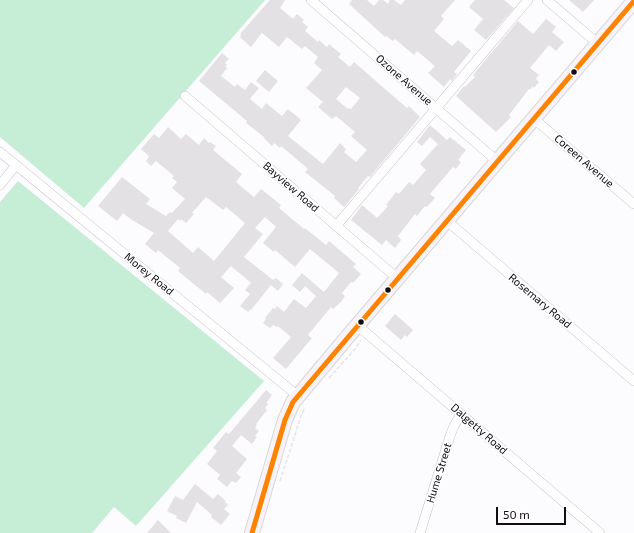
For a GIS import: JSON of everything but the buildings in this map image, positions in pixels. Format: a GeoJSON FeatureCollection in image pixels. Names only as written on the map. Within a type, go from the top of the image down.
{"type":"FeatureCollection","features":[{"type":"Feature","properties":{"kind":"main road"},"geometry":{"type":"LineString","coordinates":[[252,533],[290,407],[302,400],[362,329],[397,278],[597,43],[631,9]]}},
{"type":"Feature","properties":{"kind":"street","name":"Ozone Avenue"},"geometry":{"type":"LineString","coordinates":[[311,0],[497,161]]}},
{"type":"Feature","properties":{"kind":"street"},"geometry":{"type":"LineString","coordinates":[[336,226],[528,0]]}},
{"type":"Feature","properties":{"kind":"street"},"geometry":{"type":"LineString","coordinates":[[547,0],[597,43]]}},
{"type":"Feature","properties":{"kind":"street","name":"Bayview Road"},"geometry":{"type":"LineString","coordinates":[[185,96],[397,278]]}},
{"type":"Feature","properties":{"kind":"street","name":"Coreen Avenue"},"geometry":{"type":"LineString","coordinates":[[533,118],[634,204]]}},
{"type":"Feature","properties":{"kind":"street","name":"Morey Road"},"geometry":{"type":"LineString","coordinates":[[0,152],[302,400]]}},
{"type":"Feature","properties":{"kind":"street"},"geometry":{"type":"LineString","coordinates":[[0,185],[16,165]]}},
{"type":"Feature","properties":{"kind":"street","name":"Rosemary Road"},"geometry":{"type":"LineString","coordinates":[[446,220],[634,381]]}},
{"type":"Feature","properties":{"kind":"street","name":"Dalgetty Road"},"geometry":{"type":"LineString","coordinates":[[362,329],[600,533]]}},
{"type":"Feature","properties":{"kind":"street","name":"Hume Street"},"geometry":{"type":"LineString","coordinates":[[420,533],[450,436],[454,426],[462,414]]}},
{"type":"Feature","properties":{"kind":"path"},"geometry":{"type":"LineString","coordinates":[[327,381],[355,349],[362,329]]}},
{"type":"Feature","properties":{"kind":"path"},"geometry":{"type":"LineString","coordinates":[[280,482],[301,416],[302,400]]}},
{"type":"Feature","properties":{"kind":"green space"},"geometry":{"type":"Polygon","coordinates":[[[0,0],[265,0],[84,208],[0,137],[0,0]]]}},
{"type":"Feature","properties":{"kind":"green space"},"geometry":{"type":"Polygon","coordinates":[[[18,181],[264,381],[136,526],[114,507],[92,533],[0,533],[0,202],[18,181]]]}},
{"type":"Feature","properties":{"kind":"transit line"},"geometry":{"type":"LineString","coordinates":[[252,533],[285,420],[293,402],[634,1]]}}]}
